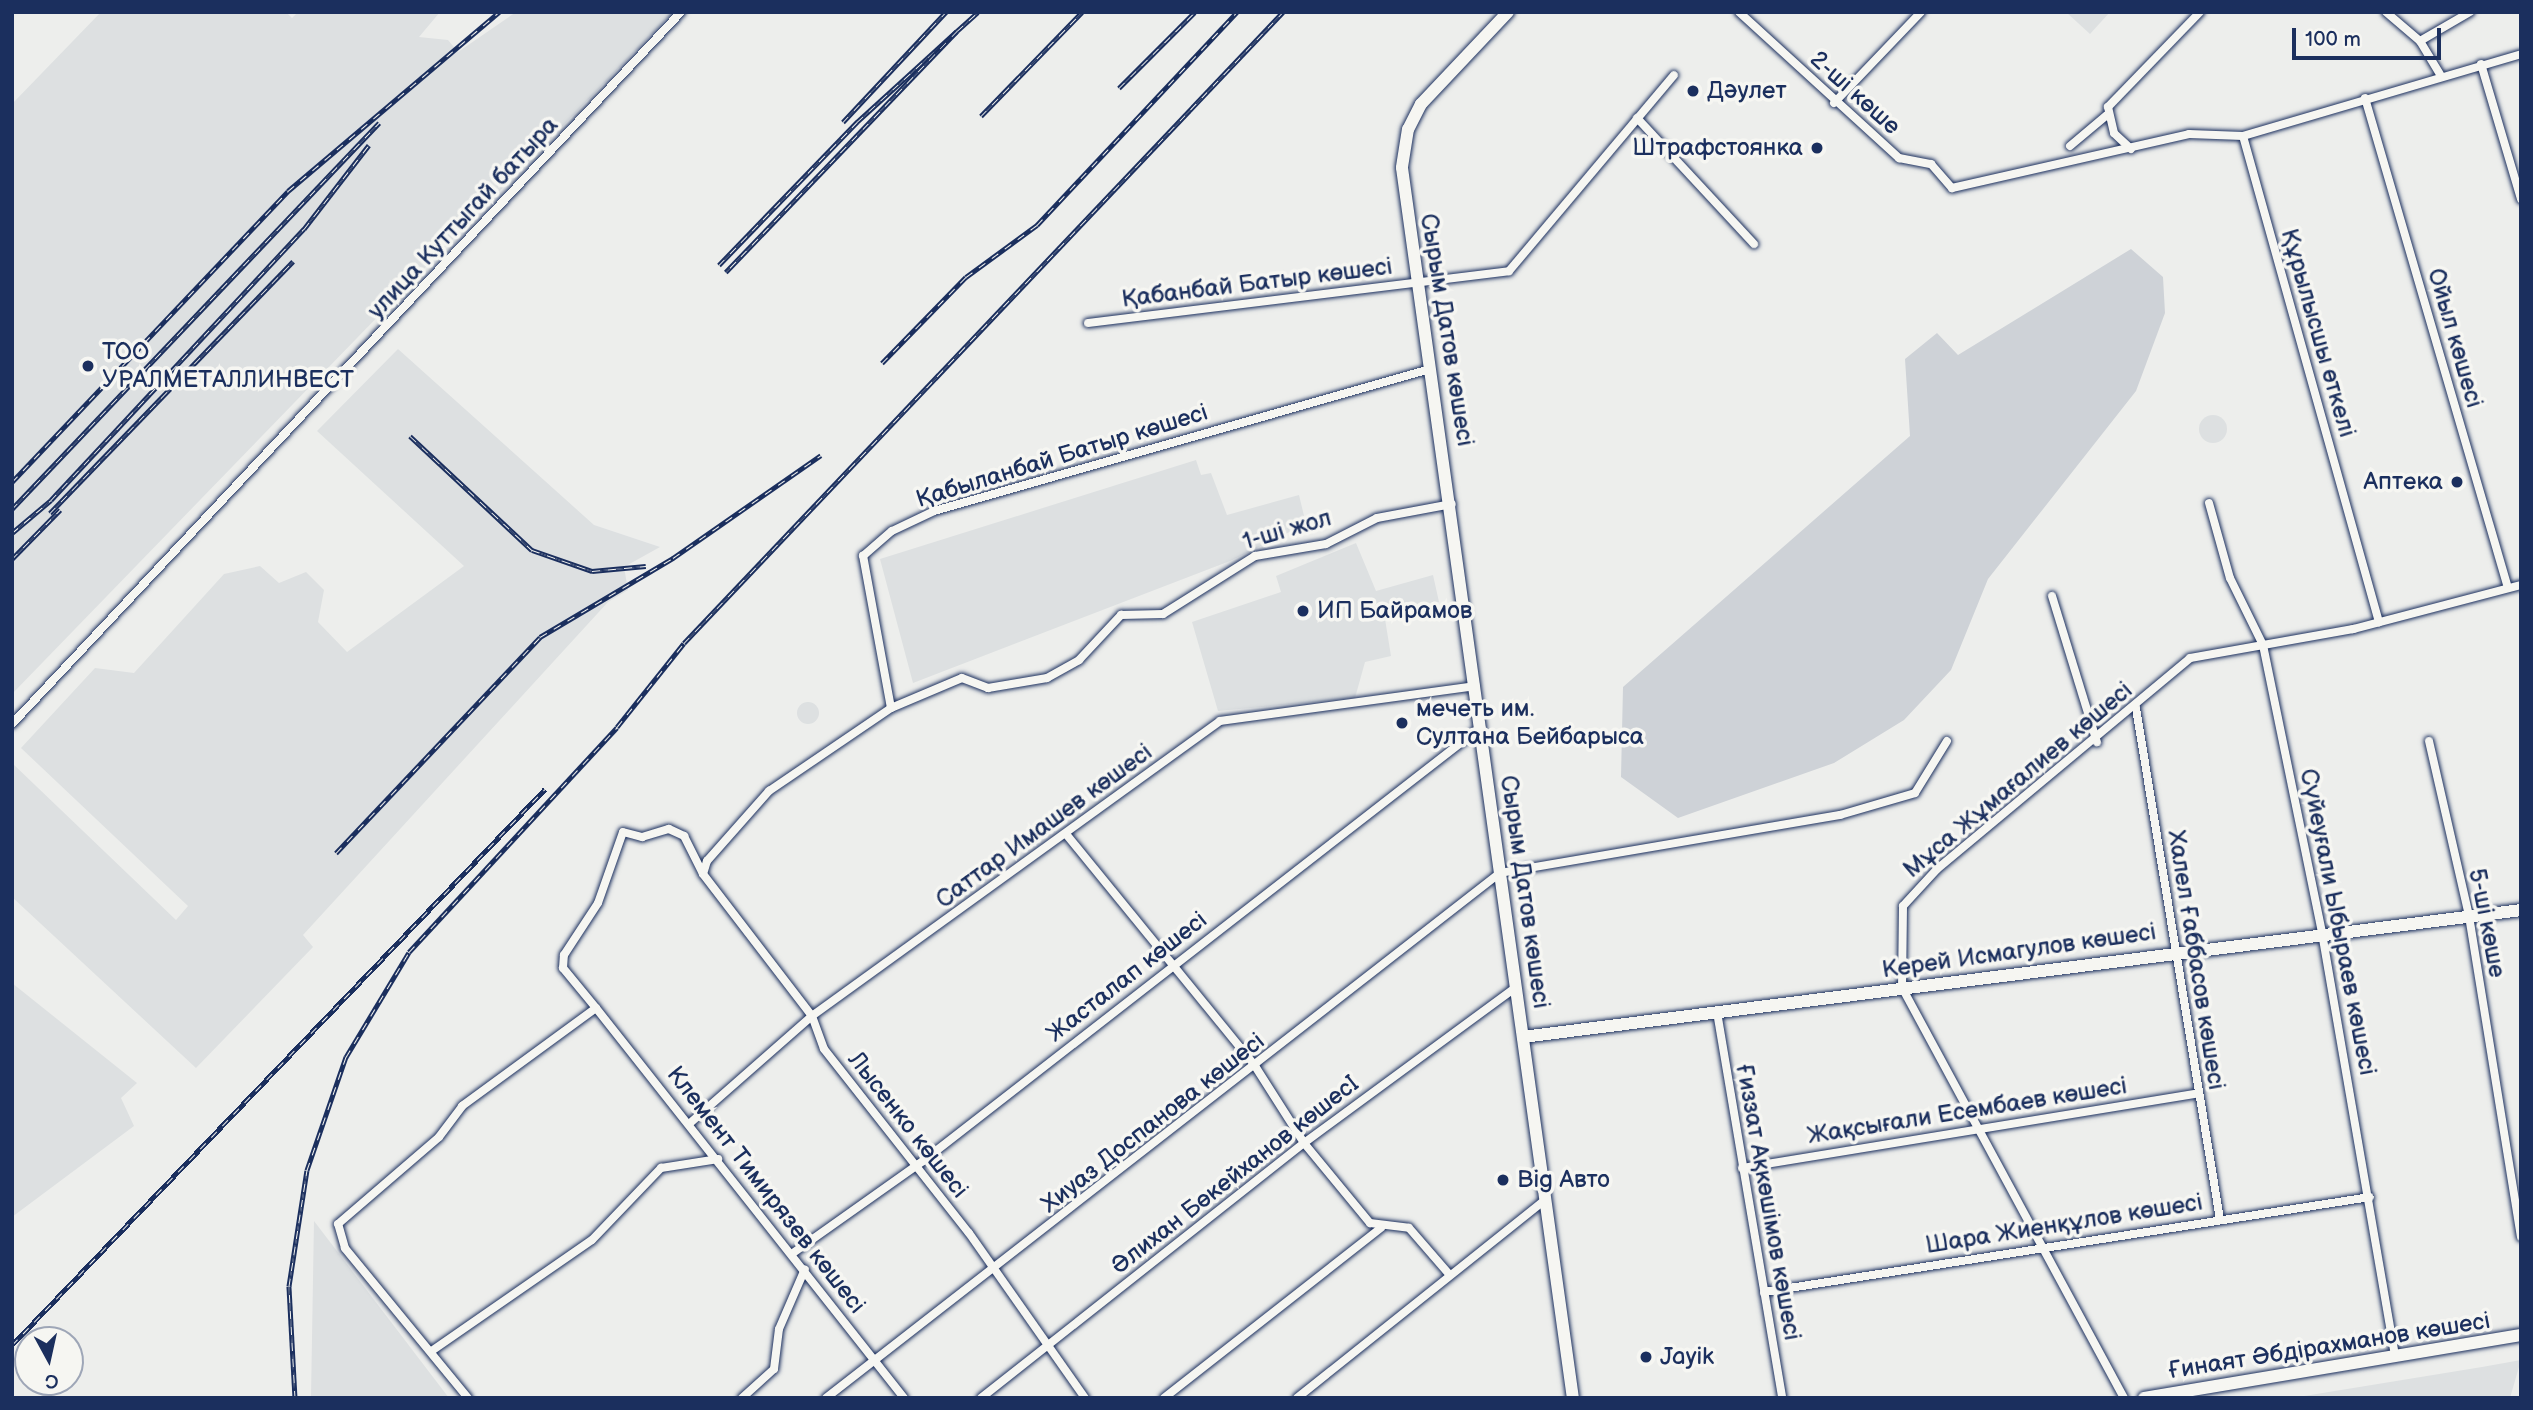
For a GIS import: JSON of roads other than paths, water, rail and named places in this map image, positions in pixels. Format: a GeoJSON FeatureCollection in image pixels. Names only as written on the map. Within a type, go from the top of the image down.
{"type":"FeatureCollection","features":[{"type":"Feature","properties":{"kind":"main road","name":"Сырым Датов көшесі"},"geometry":{"type":"LineString","coordinates":[[1508,12],[1421,104],[1408,129],[1402,168],[1452,504],[1573,1398]]}},
{"type":"Feature","properties":{"kind":"main road","name":"Керей Исмагулов көшесі"},"geometry":{"type":"LineString","coordinates":[[1524,1037],[2322,933],[2521,910]]}},
{"type":"Feature","properties":{"kind":"main road","name":"Ғинаят Әбдірахманов көшесі"},"geometry":{"type":"LineString","coordinates":[[2144,1398],[2521,1335]]}},
{"type":"Feature","properties":{"kind":"street","name":"улица Куттыгай батыра"},"geometry":{"type":"LineString","coordinates":[[12,724],[681,12]]}},
{"type":"Feature","properties":{"kind":"street","name":"2-ші көше"},"geometry":{"type":"LineString","coordinates":[[1739,12],[1833,103],[1899,158],[1931,164],[1952,188],[2131,149]]}},
{"type":"Feature","properties":{"kind":"street"},"geometry":{"type":"LineString","coordinates":[[1833,103],[1921,12]]}},
{"type":"Feature","properties":{"kind":"street"},"geometry":{"type":"LineString","coordinates":[[2070,146],[2106,115],[2117,94],[2200,12]]}},
{"type":"Feature","properties":{"kind":"street"},"geometry":{"type":"LineString","coordinates":[[2386,12],[2420,41],[2440,74]]}},
{"type":"Feature","properties":{"kind":"street"},"geometry":{"type":"LineString","coordinates":[[2420,41],[2470,12]]}},
{"type":"Feature","properties":{"kind":"street"},"geometry":{"type":"LineString","coordinates":[[2106,115],[2131,149],[2209,132],[2243,136],[2440,74],[2521,54]]}},
{"type":"Feature","properties":{"kind":"street"},"geometry":{"type":"LineString","coordinates":[[2481,64],[2521,199]]}},
{"type":"Feature","properties":{"kind":"street","name":"Қабанбай Батыр көшесі"},"geometry":{"type":"LineString","coordinates":[[1088,323],[1509,271],[1674,75]]}},
{"type":"Feature","properties":{"kind":"street","name":"Ойыл көшесі"},"geometry":{"type":"LineString","coordinates":[[2364,98],[2508,589]]}},
{"type":"Feature","properties":{"kind":"street"},"geometry":{"type":"LineString","coordinates":[[1637,118],[1754,244]]}},
{"type":"Feature","properties":{"kind":"street","name":"Құрылысшы өткелі"},"geometry":{"type":"LineString","coordinates":[[2243,136],[2379,622]]}},
{"type":"Feature","properties":{"kind":"street","name":"Қабыланбай Батыр көшесі"},"geometry":{"type":"LineString","coordinates":[[891,708],[863,556],[892,531],[934,512],[1136,451],[1430,369]]}},
{"type":"Feature","properties":{"kind":"street","name":"Сүйеуғали Ыбыраев көшесi"},"geometry":{"type":"LineString","coordinates":[[2209,503],[2230,579],[2263,645],[2322,933],[2370,1197],[2395,1357]]}},
{"type":"Feature","properties":{"kind":"street","name":"1-ші жол"},"geometry":{"type":"LineString","coordinates":[[891,708],[961,678],[988,688],[1047,678],[1079,660],[1121,615],[1163,614],[1222,571],[1255,556],[1326,544],[1377,518],[1452,504]]}},
{"type":"Feature","properties":{"kind":"street","name":"Мұса Жұмағалиев көшесі"},"geometry":{"type":"LineString","coordinates":[[2124,1398],[1973,1130],[1902,988],[1903,906],[1937,869],[2097,742],[2190,658],[2379,622],[2521,585]]}},
{"type":"Feature","properties":{"kind":"street"},"geometry":{"type":"LineString","coordinates":[[2052,596],[2097,742]]}},
{"type":"Feature","properties":{"kind":"street","name":"Саттар Имашев көшесі"},"geometry":{"type":"LineString","coordinates":[[690,1124],[812,1016],[1220,721],[1476,686]]}},
{"type":"Feature","properties":{"kind":"street"},"geometry":{"type":"LineString","coordinates":[[704,874],[707,861],[769,791],[891,708]]}},
{"type":"Feature","properties":{"kind":"street","name":"Халел Ғаббасов көшесі"},"geometry":{"type":"LineString","coordinates":[[2136,708],[2220,1219]]}},
{"type":"Feature","properties":{"kind":"street","name":"Жасталап көшесі"},"geometry":{"type":"LineString","coordinates":[[793,1253],[914,1166],[1481,727]]}},
{"type":"Feature","properties":{"kind":"street"},"geometry":{"type":"LineString","coordinates":[[1500,873],[1840,815],[1915,793],[1947,741]]}},
{"type":"Feature","properties":{"kind":"street","name":"5-шi көше"},"geometry":{"type":"LineString","coordinates":[[2429,741],[2469,916],[2521,1237]]}},
{"type":"Feature","properties":{"kind":"street"},"geometry":{"type":"LineString","coordinates":[[468,1398],[433,1350],[345,1248],[338,1223],[439,1137],[462,1106],[596,1008],[563,968],[564,955],[598,903],[623,832],[642,837],[669,829],[684,836],[704,874]]}},
{"type":"Feature","properties":{"kind":"street"},"geometry":{"type":"LineString","coordinates":[[1066,834],[1255,1066],[1304,1143],[1370,1223],[1381,1228],[1409,1228],[1450,1274]]}},
{"type":"Feature","properties":{"kind":"street","name":"Хиуаз Доспанова көшесі"},"geometry":{"type":"LineString","coordinates":[[826,1398],[997,1271],[1500,873]]}},
{"type":"Feature","properties":{"kind":"street","name":"Лысенко көшесі"},"geometry":{"type":"LineString","coordinates":[[704,874],[812,1016],[824,1049],[997,1271],[1044,1347],[1085,1398]]}},
{"type":"Feature","properties":{"kind":"street","name":"Әлихан Бөкейханов көшесI"},"geometry":{"type":"LineString","coordinates":[[981,1398],[1304,1143],[1516,987]]}},
{"type":"Feature","properties":{"kind":"street","name":"Клемент Тимирязев көшесі"},"geometry":{"type":"LineString","coordinates":[[596,1008],[793,1253],[873,1361],[904,1398]]}},
{"type":"Feature","properties":{"kind":"street","name":"Ғиззат Ақкөшімов көшесi"},"geometry":{"type":"LineString","coordinates":[[1717,1012],[1782,1398]]}},
{"type":"Feature","properties":{"kind":"street","name":"Жақсығали Есембаев көшесi"},"geometry":{"type":"LineString","coordinates":[[1742,1168],[2198,1093]]}},
{"type":"Feature","properties":{"kind":"street"},"geometry":{"type":"LineString","coordinates":[[433,1350],[496,1300],[592,1240],[661,1168],[718,1159]]}},
{"type":"Feature","properties":{"kind":"street","name":"Шара Жиенқұлов көшесі"},"geometry":{"type":"LineString","coordinates":[[1764,1292],[2040,1245],[2370,1197]]}},
{"type":"Feature","properties":{"kind":"street"},"geometry":{"type":"LineString","coordinates":[[1297,1398],[1545,1200]]}},
{"type":"Feature","properties":{"kind":"street"},"geometry":{"type":"LineString","coordinates":[[1164,1398],[1381,1228]]}},
{"type":"Feature","properties":{"kind":"street"},"geometry":{"type":"LineString","coordinates":[[742,1398],[774,1369],[779,1329],[805,1269]]}},
{"type":"Feature","properties":{"kind":"railway"},"geometry":{"type":"LineString","coordinates":[[12,482],[288,191],[499,12]]}},
{"type":"Feature","properties":{"kind":"railway"},"geometry":{"type":"LineString","coordinates":[[843,122],[946,12]]}},
{"type":"Feature","properties":{"kind":"railway"},"geometry":{"type":"LineString","coordinates":[[957,31],[978,12]]}},
{"type":"Feature","properties":{"kind":"railway"},"geometry":{"type":"LineString","coordinates":[[981,116],[1082,12]]}},
{"type":"Feature","properties":{"kind":"railway"},"geometry":{"type":"LineString","coordinates":[[1119,88],[1195,12]]}},
{"type":"Feature","properties":{"kind":"railway"},"geometry":{"type":"LineString","coordinates":[[882,363],[966,277],[1037,225],[1237,12]]}},
{"type":"Feature","properties":{"kind":"railway"},"geometry":{"type":"LineString","coordinates":[[295,1398],[289,1286],[307,1170],[346,1057],[409,952],[617,727],[684,643],[1283,12]]}},
{"type":"Feature","properties":{"kind":"railway"},"geometry":{"type":"LineString","coordinates":[[719,265],[857,122],[957,31],[726,272]]}},
{"type":"Feature","properties":{"kind":"railway"},"geometry":{"type":"LineString","coordinates":[[12,509],[379,123]]}},
{"type":"Feature","properties":{"kind":"railway"},"geometry":{"type":"LineString","coordinates":[[12,533],[51,500],[304,229],[369,145]]}},
{"type":"Feature","properties":{"kind":"railway"},"geometry":{"type":"LineString","coordinates":[[50,513],[293,261]]}},
{"type":"Feature","properties":{"kind":"railway"},"geometry":{"type":"LineString","coordinates":[[410,436],[532,550],[592,571],[646,566]]}},
{"type":"Feature","properties":{"kind":"railway"},"geometry":{"type":"LineString","coordinates":[[336,853],[540,637],[673,558],[821,455]]}},
{"type":"Feature","properties":{"kind":"railway"},"geometry":{"type":"LineString","coordinates":[[12,559],[60,510]]}},
{"type":"Feature","properties":{"kind":"railway"},"geometry":{"type":"LineString","coordinates":[[12,1345],[545,789]]}},
{"type":"Feature","properties":{"kind":"place","name":"Дәулет"},"geometry":{"type":"Point","coordinates":[1693,91]}},
{"type":"Feature","properties":{"kind":"place","name":"Штрафстоянка"},"geometry":{"type":"Point","coordinates":[1817,148]}},
{"type":"Feature","properties":{"kind":"place","name":"ТОО УРАЛМЕТАЛЛИНВЕСТ"},"geometry":{"type":"Point","coordinates":[88,366]}},
{"type":"Feature","properties":{"kind":"place","name":"Аптека"},"geometry":{"type":"Point","coordinates":[2457,482]}},
{"type":"Feature","properties":{"kind":"place","name":"ИП Байрамов"},"geometry":{"type":"Point","coordinates":[1303,611]}},
{"type":"Feature","properties":{"kind":"place","name":"мечеть им. Султана Бейбарыса"},"geometry":{"type":"Point","coordinates":[1402,723]}},
{"type":"Feature","properties":{"kind":"place","name":"Big Авто"},"geometry":{"type":"Point","coordinates":[1503,1180]}},
{"type":"Feature","properties":{"kind":"place","name":"Jayik"},"geometry":{"type":"Point","coordinates":[1646,1357]}}]}
